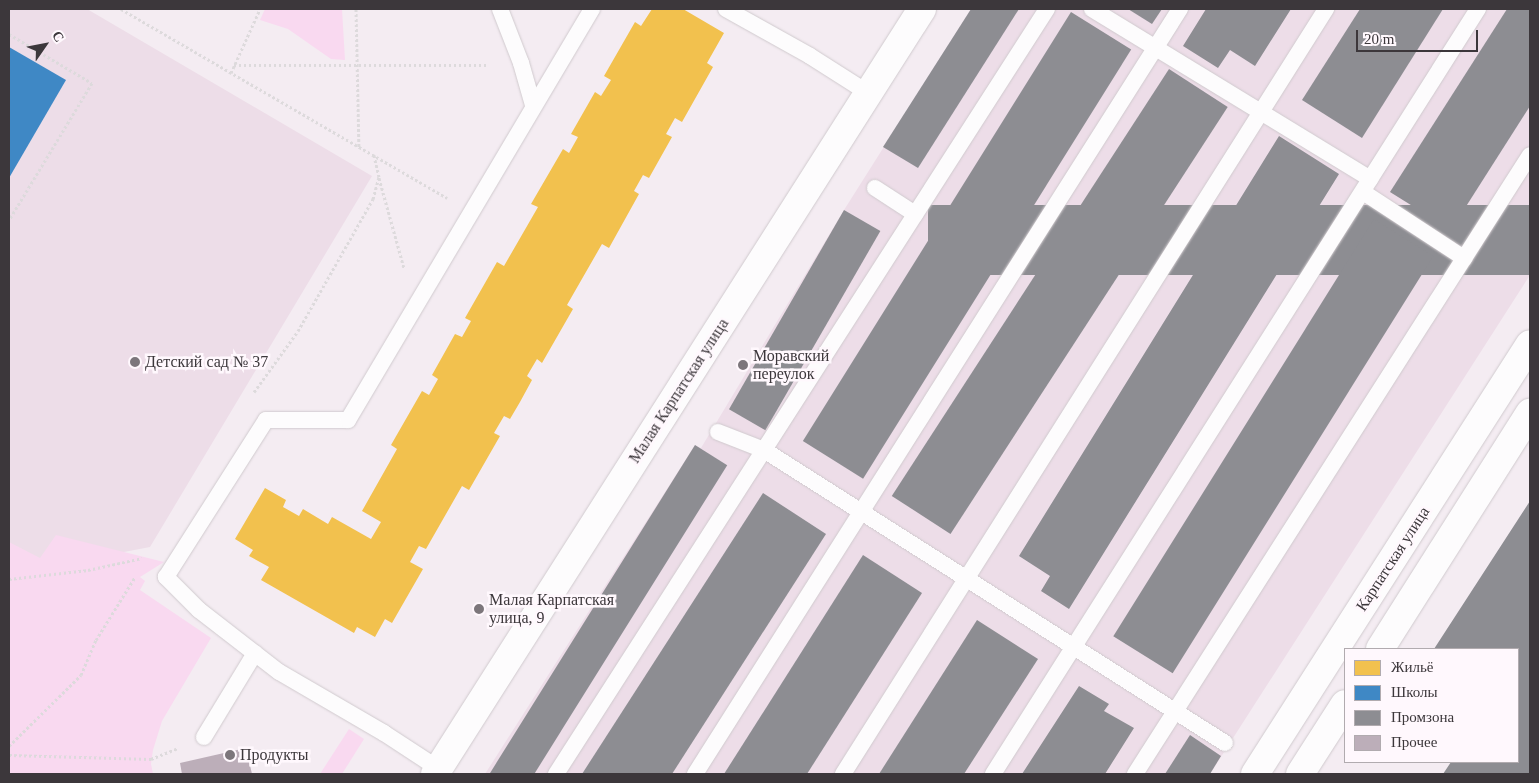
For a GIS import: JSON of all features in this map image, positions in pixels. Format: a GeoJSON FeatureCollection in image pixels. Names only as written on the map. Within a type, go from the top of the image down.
{"type":"FeatureCollection","features":[{"type":"Feature","properties":{"kind":"street","name":"Малая Карпатская улица"},"geometry":{"type":"LineString","coordinates":[[437,772],[922,9]]}},
{"type":"Feature","properties":{"kind":"street","name":"Карпатская улица"},"geometry":{"type":"LineString","coordinates":[[1255,774],[1530,344]]}},
{"type":"Feature","properties":{"kind":"street"},"geometry":{"type":"LineString","coordinates":[[1381,648],[1530,413]]}},
{"type":"Feature","properties":{"kind":"street"},"geometry":{"type":"LineString","coordinates":[[1300,774],[1344,706]]}},
{"type":"Feature","properties":{"kind":"lane"},"geometry":{"type":"LineString","coordinates":[[500,9],[521,63],[533,105]]}},
{"type":"Feature","properties":{"kind":"lane"},"geometry":{"type":"LineString","coordinates":[[437,772],[384,733],[279,672],[199,610],[166,578],[266,420],[348,420],[533,105],[592,9]]}},
{"type":"Feature","properties":{"kind":"lane"},"geometry":{"type":"LineString","coordinates":[[726,9],[810,56],[868,93]]}},
{"type":"Feature","properties":{"kind":"lane"},"geometry":{"type":"LineString","coordinates":[[556,774],[1046,9]]}},
{"type":"Feature","properties":{"kind":"lane"},"geometry":{"type":"LineString","coordinates":[[1092,9],[1261,112],[1366,185],[1464,258]]}},
{"type":"Feature","properties":{"kind":"lane"},"geometry":{"type":"LineString","coordinates":[[695,774],[1180,9]]}},
{"type":"Feature","properties":{"kind":"lane"},"geometry":{"type":"LineString","coordinates":[[843,774],[1326,9]]}},
{"type":"Feature","properties":{"kind":"lane"},"geometry":{"type":"LineString","coordinates":[[993,774],[1478,9]]}},
{"type":"Feature","properties":{"kind":"lane"},"geometry":{"type":"LineString","coordinates":[[1135,774],[1530,155]]}},
{"type":"Feature","properties":{"kind":"lane"},"geometry":{"type":"LineString","coordinates":[[875,188],[915,214]]}},
{"type":"Feature","properties":{"kind":"lane"},"geometry":{"type":"LineString","coordinates":[[718,432],[764,450],[1225,743]]}},
{"type":"Feature","properties":{"kind":"lane"},"geometry":{"type":"LineString","coordinates":[[204,737],[255,653]]}},
{"type":"Feature","properties":{"kind":"path"},"geometry":{"type":"LineString","coordinates":[[121,9],[448,198]]}},
{"type":"Feature","properties":{"kind":"path"},"geometry":{"type":"LineString","coordinates":[[231,73],[260,9]]}},
{"type":"Feature","properties":{"kind":"path"},"geometry":{"type":"LineString","coordinates":[[356,9],[359,65],[359,147]]}},
{"type":"Feature","properties":{"kind":"path"},"geometry":{"type":"LineString","coordinates":[[9,34],[92,83],[9,220]]}},
{"type":"Feature","properties":{"kind":"path"},"geometry":{"type":"LineString","coordinates":[[234,65],[456,67],[521,63]]}},
{"type":"Feature","properties":{"kind":"path"},"geometry":{"type":"LineString","coordinates":[[374,156],[402,259],[412,312]]}},
{"type":"Feature","properties":{"kind":"path"},"geometry":{"type":"LineString","coordinates":[[249,400],[280,358],[319,296],[373,199],[379,177]]}},
{"type":"Feature","properties":{"kind":"path"},"geometry":{"type":"LineString","coordinates":[[9,579],[48,576],[121,563],[155,555],[188,543]]}},
{"type":"Feature","properties":{"kind":"path"},"geometry":{"type":"LineString","coordinates":[[9,746],[81,675],[96,640],[138,572]]}},
{"type":"Feature","properties":{"kind":"path"},"geometry":{"type":"LineString","coordinates":[[9,755],[151,759],[204,737]]}},
{"type":"Feature","properties":{"kind":"shaded area","name":"Детский сад № 37"},"geometry":{"type":"Polygon","coordinates":[[[9,9],[87,9],[372,176],[150,547],[9,574],[9,9]]]}},
{"type":"Feature","properties":{"kind":"shaded area"},"geometry":{"type":"Polygon","coordinates":[[[265,9],[342,9],[345,60],[331,59],[288,29],[260,20],[265,9]]]}},
{"type":"Feature","properties":{"kind":"shaded area"},"geometry":{"type":"Polygon","coordinates":[[[971,9],[1530,9],[1530,275],[1210,774],[485,774],[695,445],[701,448],[844,210],[971,9]]]}},
{"type":"Feature","properties":{"kind":"shaded area"},"geometry":{"type":"Polygon","coordinates":[[[56,535],[164,562],[140,577],[145,581],[140,590],[211,638],[162,721],[153,750],[151,764],[153,774],[9,774],[9,542],[40,558],[56,535]]]}},
{"type":"Feature","properties":{"kind":"shaded area"},"geometry":{"type":"Polygon","coordinates":[[[349,729],[364,739],[342,774],[320,774],[349,729]]]}},
{"type":"Feature","properties":{"kind":"building: Жильё"},"geometry":{"type":"Polygon","coordinates":[[[652,9],[683,9],[724,33],[707,63],[713,67],[682,122],[675,118],[666,134],[672,137],[649,178],[643,175],[634,191],[639,194],[609,248],[602,244],[567,305],[573,309],[542,363],[537,359],[527,376],[532,380],[510,419],[504,416],[494,433],[500,436],[469,490],[462,486],[426,549],[419,546],[410,562],[423,569],[392,623],[385,619],[375,637],[357,627],[354,633],[261,580],[269,567],[249,556],[253,550],[235,539],[265,488],[286,500],[283,507],[299,516],[303,509],[328,524],[332,517],[371,539],[381,522],[362,511],[397,449],[391,445],[422,391],[429,395],[438,379],[432,375],[455,334],[462,337],[471,321],[465,318],[497,262],[504,266],[538,207],[531,204],[563,149],[569,153],[578,137],[571,134],[595,92],[601,96],[611,80],[604,76],[635,22],[641,26],[652,9]]]}},
{"type":"Feature","properties":{"kind":"building: Школы"},"geometry":{"type":"Polygon","coordinates":[[[9,47],[66,80],[9,178],[9,47]]]}},
{"type":"Feature","properties":{"kind":"building: Промзона"},"geometry":{"type":"Polygon","coordinates":[[[971,9],[1019,9],[918,168],[883,147],[971,9]]]}},
{"type":"Feature","properties":{"kind":"building: Промзона"},"geometry":{"type":"Polygon","coordinates":[[[1128,9],[1162,9],[1152,24],[1128,9]]]}},
{"type":"Feature","properties":{"kind":"building: Промзона"},"geometry":{"type":"Polygon","coordinates":[[[1206,9],[1291,9],[1255,66],[1230,50],[1218,68],[1183,46],[1206,9]]]}},
{"type":"Feature","properties":{"kind":"building: Промзона"},"geometry":{"type":"Polygon","coordinates":[[[1360,9],[1443,9],[1362,138],[1302,100],[1360,9]]]}},
{"type":"Feature","properties":{"kind":"building: Промзона"},"geometry":{"type":"Polygon","coordinates":[[[1507,9],[1530,9],[1530,106],[1451,230],[1390,192],[1507,9]]]}},
{"type":"Feature","properties":{"kind":"building: Промзона"},"geometry":{"type":"Polygon","coordinates":[[[1071,12],[1131,50],[863,479],[803,441],[1071,12]]]}},
{"type":"Feature","properties":{"kind":"building: Промзона"},"geometry":{"type":"Polygon","coordinates":[[[1169,69],[1228,107],[950,534],[892,496],[1169,69]]]}},
{"type":"Feature","properties":{"kind":"building: Промзона"},"geometry":{"type":"Polygon","coordinates":[[[1279,136],[1339,174],[1069,609],[1041,591],[1050,576],[1019,556],[1279,136]]]}},
{"type":"Feature","properties":{"kind":"building: Промзона"},"geometry":{"type":"Polygon","coordinates":[[[928,205],[1530,205],[1530,275],[928,275],[928,205]]]}},
{"type":"Feature","properties":{"kind":"building: Промзона"},"geometry":{"type":"Polygon","coordinates":[[[844,210],[880,231],[765,430],[729,409],[844,210]]]}},
{"type":"Feature","properties":{"kind":"building: Промзона"},"geometry":{"type":"Polygon","coordinates":[[[1374,219],[1433,256],[1173,673],[1113,636],[1374,219]]]}},
{"type":"Feature","properties":{"kind":"building: Промзона"},"geometry":{"type":"Polygon","coordinates":[[[695,445],[727,465],[534,774],[489,774],[695,445]]]}},
{"type":"Feature","properties":{"kind":"building: Промзона"},"geometry":{"type":"Polygon","coordinates":[[[763,493],[826,534],[672,774],[582,774],[763,493]]]}},
{"type":"Feature","properties":{"kind":"building: Промзона"},"geometry":{"type":"Polygon","coordinates":[[[1530,501],[1530,774],[1443,774],[1450,763],[1519,763],[1519,648],[1435,648],[1530,501]]]}},
{"type":"Feature","properties":{"kind":"building: Промзона"},"geometry":{"type":"Polygon","coordinates":[[[863,555],[922,593],[807,774],[724,774],[863,555]]]}},
{"type":"Feature","properties":{"kind":"building: Промзона"},"geometry":{"type":"Polygon","coordinates":[[[977,620],[1038,659],[964,774],[879,774],[977,620]]]}},
{"type":"Feature","properties":{"kind":"building: Промзона"},"geometry":{"type":"Polygon","coordinates":[[[1079,686],[1109,704],[1104,711],[1134,728],[1105,774],[1022,774],[1079,686]]]}},
{"type":"Feature","properties":{"kind":"building: Промзона"},"geometry":{"type":"Polygon","coordinates":[[[1190,735],[1221,756],[1210,774],[1165,774],[1190,735]]]}},
{"type":"Feature","properties":{"kind":"building: Прочее","name":"Продукты"},"geometry":{"type":"Polygon","coordinates":[[[246,748],[252,774],[182,774],[180,763],[246,748]]]}},
{"type":"Feature","properties":{"kind":"place","name":"Детский сад № 37"},"geometry":{"type":"Point","coordinates":[135,362]}},
{"type":"Feature","properties":{"kind":"place","name":"Моравский переулок"},"geometry":{"type":"Point","coordinates":[743,365]}},
{"type":"Feature","properties":{"kind":"place","name":"Малая Карпатская улица, 9"},"geometry":{"type":"Point","coordinates":[479,609]}},
{"type":"Feature","properties":{"kind":"place","name":"Продукты"},"geometry":{"type":"Point","coordinates":[230,755]}}]}
